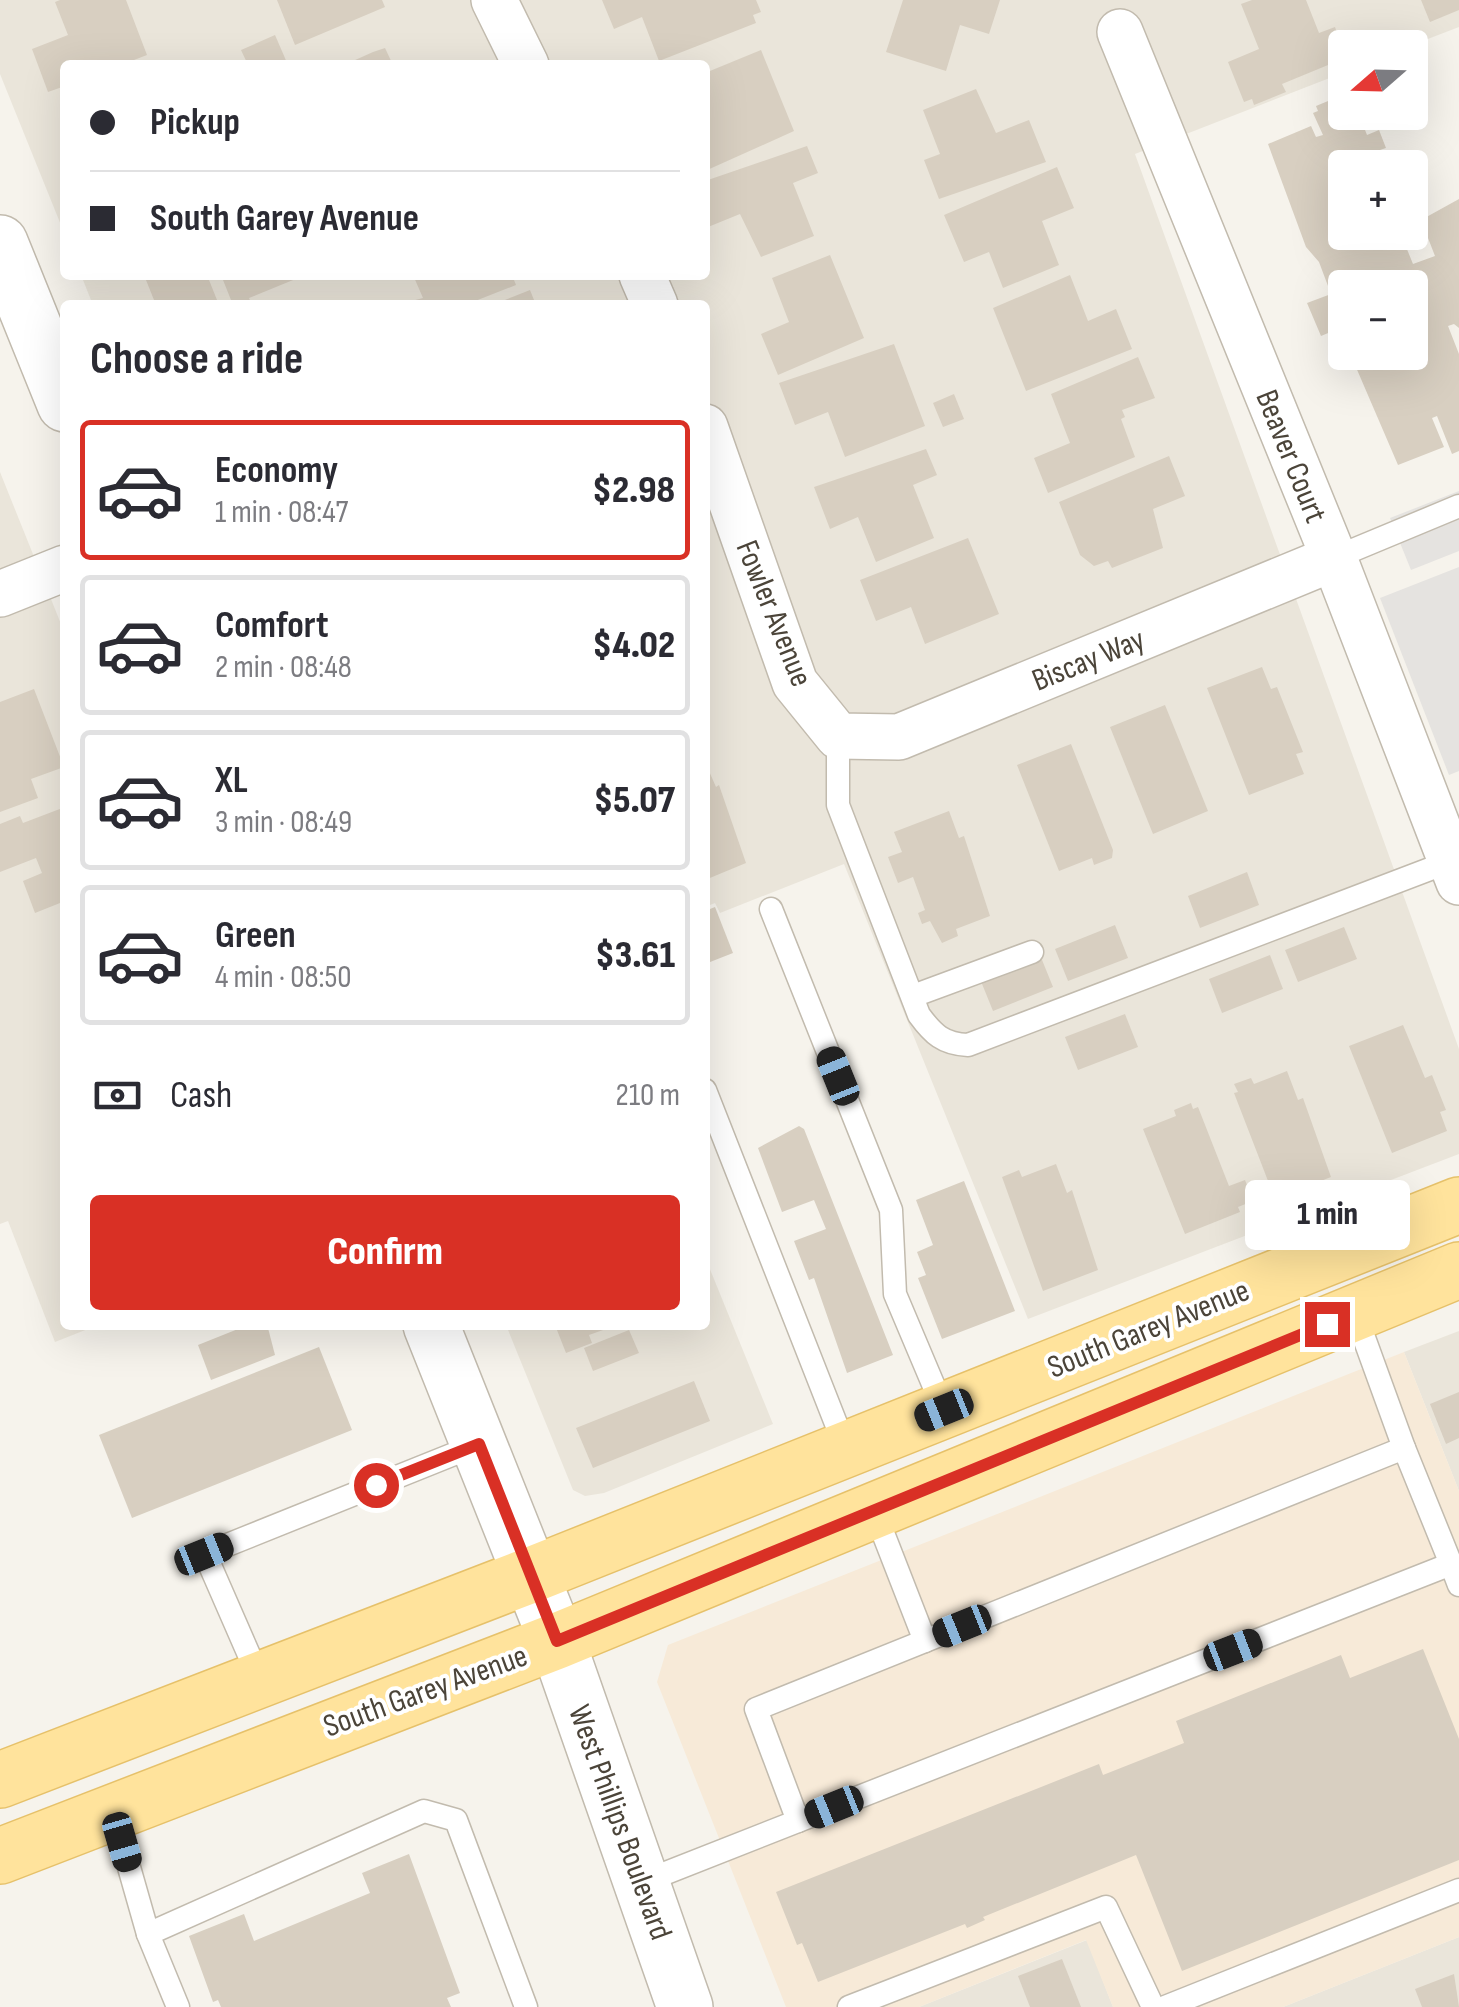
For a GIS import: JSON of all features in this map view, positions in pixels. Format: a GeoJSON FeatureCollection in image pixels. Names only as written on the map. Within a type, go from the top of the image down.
{"type":"FeatureCollection","features":[{"type":"Feature","properties":{"kind":"main road","name":"South Garey Avenue"},"geometry":{"type":"LineString","coordinates":[[0,1780],[531,1575],[1459,1205]]}},
{"type":"Feature","properties":{"kind":"main road","name":"South Garey Avenue"},"geometry":{"type":"LineString","coordinates":[[0,1856],[557,1641],[1459,1270]]}},
{"type":"Feature","properties":{"kind":"main road"},"geometry":{"type":"LineString","coordinates":[[113,1811],[109,1791],[115,1772],[186,1740],[193,1731],[196,1704]]}},
{"type":"Feature","properties":{"kind":"street"},"geometry":{"type":"LineString","coordinates":[[494,0],[524,60]]}},
{"type":"Feature","properties":{"kind":"street","name":"Beaver Court"},"geometry":{"type":"LineString","coordinates":[[1120,32],[1334,558],[1455,871]]}},
{"type":"Feature","properties":{"kind":"street"},"geometry":{"type":"LineString","coordinates":[[0,243],[60,392]]}},
{"type":"Feature","properties":{"kind":"street","name":"Fowler Avenue"},"geometry":{"type":"LineString","coordinates":[[710,441],[795,683],[838,736]]}},
{"type":"Feature","properties":{"kind":"street","name":"Biscay Way"},"geometry":{"type":"LineString","coordinates":[[838,736],[899,737],[1334,558]]}},
{"type":"Feature","properties":{"kind":"street"},"geometry":{"type":"LineString","coordinates":[[0,594],[60,570]]}},
{"type":"Feature","properties":{"kind":"street","name":"West Phillips Boulevard"},"geometry":{"type":"LineString","coordinates":[[434,1330],[557,1641],[687,2006]]}},
{"type":"Feature","properties":{"kind":"lane"},"geometry":{"type":"LineString","coordinates":[[1334,558],[1459,506]]}},
{"type":"Feature","properties":{"kind":"lane"},"geometry":{"type":"LineString","coordinates":[[838,736],[838,806],[913,996],[933,1034],[951,1044],[968,1045],[1455,871]]}},
{"type":"Feature","properties":{"kind":"lane"},"geometry":{"type":"LineString","coordinates":[[771,909],[891,1210],[895,1294],[944,1410]]}},
{"type":"Feature","properties":{"kind":"lane"},"geometry":{"type":"LineString","coordinates":[[913,996],[1032,952]]}},
{"type":"Feature","properties":{"kind":"lane"},"geometry":{"type":"LineString","coordinates":[[710,1103],[846,1449]]}},
{"type":"Feature","properties":{"kind":"lane"},"geometry":{"type":"LineString","coordinates":[[643,1882],[1455,1574],[1355,1313]]}},
{"type":"Feature","properties":{"kind":"lane"},"geometry":{"type":"LineString","coordinates":[[260,1680],[204,1554],[479,1444]]}},
{"type":"Feature","properties":{"kind":"lane"},"geometry":{"type":"LineString","coordinates":[[798,1821],[756,1709],[1404,1448]]}},
{"type":"Feature","properties":{"kind":"lane"},"geometry":{"type":"LineString","coordinates":[[874,1510],[925,1640]]}},
{"type":"Feature","properties":{"kind":"lane"},"geometry":{"type":"LineString","coordinates":[[113,1811],[148,1934],[178,2007]]}},
{"type":"Feature","properties":{"kind":"lane"},"geometry":{"type":"LineString","coordinates":[[148,1934],[424,1811],[456,1820],[526,2007]]}},
{"type":"Feature","properties":{"kind":"lane"},"geometry":{"type":"LineString","coordinates":[[1165,2007],[1459,1890]]}},
{"type":"Feature","properties":{"kind":"lane"},"geometry":{"type":"LineString","coordinates":[[850,2007],[1106,1907],[1153,2007]]}},
{"type":"Feature","properties":{"kind":"shaded area"},"geometry":{"type":"Polygon","coordinates":[[[0,0],[1459,0],[1459,27],[1428,39],[1428,30],[1328,30],[1328,79],[1135,154],[1459,1049],[1459,1154],[1028,1319],[844,864],[720,913],[715,903],[710,905],[710,300],[91,300],[83,280],[710,280],[710,60],[60,60],[60,223],[0,74],[0,0]]]}},
{"type":"Feature","properties":{"kind":"shaded area"},"geometry":{"type":"Polygon","coordinates":[[[0,472],[60,622],[60,1330],[85,1330],[55,1342],[8,1221],[0,1224],[0,472]]]}},
{"type":"Feature","properties":{"kind":"shaded area"},"geometry":{"type":"Polygon","coordinates":[[[1459,491],[1459,551],[1411,570],[1390,518],[1459,491]]]}},
{"type":"Feature","properties":{"kind":"shaded area"},"geometry":{"type":"Polygon","coordinates":[[[1459,567],[1459,771],[1449,775],[1380,598],[1459,567]]]}},
{"type":"Feature","properties":{"kind":"shaded area"},"geometry":{"type":"Polygon","coordinates":[[[710,1269],[773,1424],[604,1493],[585,1496],[573,1490],[508,1330],[710,1330],[710,1269]]]}},
{"type":"Feature","properties":{"kind":"shaded area"},"geometry":{"type":"Polygon","coordinates":[[[1459,1331],[1459,1491],[1404,1352],[1459,1331]]]}},
{"type":"Feature","properties":{"kind":"shaded area"},"geometry":{"type":"Polygon","coordinates":[[[1404,1352],[1459,1491],[1459,1937],[1283,2007],[1113,2007],[1086,1940],[919,2007],[786,2007],[657,1682],[668,1645],[1404,1352]]]}},
{"type":"Feature","properties":{"kind":"shaded area"},"geometry":{"type":"Polygon","coordinates":[[[1459,1937],[1459,2007],[1283,2007],[1459,1937]]]}},
{"type":"Feature","properties":{"kind":"shaded area"},"geometry":{"type":"Polygon","coordinates":[[[1087,1940],[1113,2007],[919,2007],[1087,1940]]]}},
{"type":"Feature","properties":{"kind":"building"},"geometry":{"type":"Polygon","coordinates":[[[126,0],[147,55],[134,60],[60,60],[60,88],[48,92],[32,49],[68,35],[55,2],[126,0]]]}},
{"type":"Feature","properties":{"kind":"building"},"geometry":{"type":"Polygon","coordinates":[[[277,0],[382,0],[385,7],[295,45],[277,0]]]}},
{"type":"Feature","properties":{"kind":"building"},"geometry":{"type":"Polygon","coordinates":[[[602,0],[756,0],[761,12],[753,15],[756,23],[662,60],[642,17],[614,29],[602,0]]]}},
{"type":"Feature","properties":{"kind":"building"},"geometry":{"type":"Polygon","coordinates":[[[903,0],[1000,0],[989,34],[960,25],[946,71],[886,52],[903,0]]]}},
{"type":"Feature","properties":{"kind":"building"},"geometry":{"type":"Polygon","coordinates":[[[1252,0],[1306,0],[1319,33],[1335,27],[1336,30],[1328,30],[1328,65],[1282,84],[1286,92],[1254,105],[1252,99],[1244,102],[1228,62],[1259,49],[1241,4],[1252,0]]]}},
{"type":"Feature","properties":{"kind":"building"},"geometry":{"type":"Polygon","coordinates":[[[1421,0],[1459,0],[1459,10],[1430,22],[1421,0]]]}},
{"type":"Feature","properties":{"kind":"building"},"geometry":{"type":"Polygon","coordinates":[[[275,35],[286,60],[246,60],[241,50],[275,35]]]}},
{"type":"Feature","properties":{"kind":"building"},"geometry":{"type":"Polygon","coordinates":[[[385,48],[391,60],[355,60],[385,48]]]}},
{"type":"Feature","properties":{"kind":"building"},"geometry":{"type":"Polygon","coordinates":[[[761,50],[794,131],[710,169],[710,71],[761,50]]]}},
{"type":"Feature","properties":{"kind":"building"},"geometry":{"type":"Polygon","coordinates":[[[976,89],[996,133],[1029,120],[1046,162],[939,199],[924,160],[940,154],[923,110],[976,89]]]}},
{"type":"Feature","properties":{"kind":"building"},"geometry":{"type":"Polygon","coordinates":[[[1328,101],[1328,130],[1365,130],[1367,135],[1379,130],[1386,148],[1328,150],[1328,250],[1407,250],[1413,264],[1435,256],[1428,238],[1428,216],[1459,199],[1459,328],[1454,324],[1448,326],[1459,354],[1459,451],[1452,454],[1437,416],[1432,418],[1444,447],[1398,465],[1357,370],[1428,370],[1428,270],[1328,270],[1328,286],[1319,262],[1306,247],[1268,144],[1311,126],[1316,137],[1323,135],[1313,113],[1318,111],[1316,106],[1328,101]]]}},
{"type":"Feature","properties":{"kind":"building"},"geometry":{"type":"Polygon","coordinates":[[[807,146],[818,173],[793,183],[814,236],[761,257],[740,214],[710,226],[710,179],[807,146]]]}},
{"type":"Feature","properties":{"kind":"building"},"geometry":{"type":"Polygon","coordinates":[[[1057,167],[1074,208],[1042,221],[1059,265],[1003,288],[989,252],[964,262],[944,215],[1057,167]]]}},
{"type":"Feature","properties":{"kind":"building"},"geometry":{"type":"Polygon","coordinates":[[[830,255],[864,338],[778,375],[761,334],[789,322],[772,278],[830,255]]]}},
{"type":"Feature","properties":{"kind":"building"},"geometry":{"type":"Polygon","coordinates":[[[1070,275],[1088,321],[1116,309],[1132,349],[1026,391],[993,308],[1070,275]]]}},
{"type":"Feature","properties":{"kind":"building"},"geometry":{"type":"Polygon","coordinates":[[[146,280],[209,280],[217,300],[154,300],[146,280]]]}},
{"type":"Feature","properties":{"kind":"building"},"geometry":{"type":"Polygon","coordinates":[[[223,280],[293,280],[250,300],[231,300],[223,280]]]}},
{"type":"Feature","properties":{"kind":"building"},"geometry":{"type":"Polygon","coordinates":[[[415,280],[514,280],[516,285],[478,300],[415,300],[423,298],[415,280]]]}},
{"type":"Feature","properties":{"kind":"building"},"geometry":{"type":"Polygon","coordinates":[[[530,290],[534,300],[505,300],[530,290]]]}},
{"type":"Feature","properties":{"kind":"building"},"geometry":{"type":"Polygon","coordinates":[[[1328,295],[1328,333],[1321,336],[1307,303],[1328,295]]]}},
{"type":"Feature","properties":{"kind":"building"},"geometry":{"type":"Polygon","coordinates":[[[894,344],[925,426],[845,457],[828,412],[795,425],[779,383],[894,344]]]}},
{"type":"Feature","properties":{"kind":"building"},"geometry":{"type":"Polygon","coordinates":[[[1138,357],[1155,398],[1122,410],[1125,417],[1121,419],[1135,457],[1048,493],[1034,458],[1070,443],[1051,394],[1138,357]]]}},
{"type":"Feature","properties":{"kind":"building"},"geometry":{"type":"Polygon","coordinates":[[[954,394],[964,419],[943,427],[933,403],[954,394]]]}},
{"type":"Feature","properties":{"kind":"building"},"geometry":{"type":"Polygon","coordinates":[[[926,449],[937,475],[913,485],[934,538],[876,562],[858,517],[830,529],[814,487],[926,449]]]}},
{"type":"Feature","properties":{"kind":"building"},"geometry":{"type":"Polygon","coordinates":[[[1169,456],[1185,496],[1153,509],[1163,548],[1112,568],[1108,561],[1094,566],[1080,555],[1059,502],[1169,456]]]}},
{"type":"Feature","properties":{"kind":"building"},"geometry":{"type":"Polygon","coordinates":[[[968,538],[999,614],[925,644],[911,607],[876,621],[860,580],[968,538]]]}},
{"type":"Feature","properties":{"kind":"building"},"geometry":{"type":"Polygon","coordinates":[[[1262,667],[1271,689],[1277,687],[1303,752],[1296,754],[1304,774],[1249,795],[1207,688],[1262,667]]]}},
{"type":"Feature","properties":{"kind":"building"},"geometry":{"type":"Polygon","coordinates":[[[34,689],[60,757],[60,768],[31,779],[38,798],[0,812],[0,702],[34,689]]]}},
{"type":"Feature","properties":{"kind":"building"},"geometry":{"type":"Polygon","coordinates":[[[1165,705],[1208,811],[1153,834],[1110,727],[1165,705]]]}},
{"type":"Feature","properties":{"kind":"building"},"geometry":{"type":"Polygon","coordinates":[[[1071,744],[1113,850],[1112,858],[1094,865],[1092,858],[1059,871],[1017,765],[1071,744]]]}},
{"type":"Feature","properties":{"kind":"building"},"geometry":{"type":"Polygon","coordinates":[[[710,773],[716,787],[719,785],[746,863],[710,878],[710,773]]]}},
{"type":"Feature","properties":{"kind":"building"},"geometry":{"type":"Polygon","coordinates":[[[60,809],[60,903],[35,913],[23,881],[42,873],[36,858],[0,872],[0,824],[20,816],[23,823],[60,809]]]}},
{"type":"Feature","properties":{"kind":"building"},"geometry":{"type":"Polygon","coordinates":[[[949,811],[959,838],[964,836],[990,916],[956,929],[958,936],[942,943],[930,921],[922,924],[918,913],[925,910],[913,877],[898,883],[888,857],[902,852],[894,832],[949,811]]]}},
{"type":"Feature","properties":{"kind":"building"},"geometry":{"type":"Polygon","coordinates":[[[1247,872],[1259,905],[1200,928],[1188,896],[1247,872]]]}},
{"type":"Feature","properties":{"kind":"building"},"geometry":{"type":"Polygon","coordinates":[[[715,907],[733,953],[710,962],[710,909],[715,907]]]}},
{"type":"Feature","properties":{"kind":"building"},"geometry":{"type":"Polygon","coordinates":[[[1115,925],[1128,958],[1068,981],[1055,949],[1115,925]]]}},
{"type":"Feature","properties":{"kind":"building"},"geometry":{"type":"Polygon","coordinates":[[[1344,927],[1357,959],[1298,982],[1285,950],[1344,927]]]}},
{"type":"Feature","properties":{"kind":"building"},"geometry":{"type":"Polygon","coordinates":[[[1040,955],[1053,987],[993,1011],[980,979],[1040,955]]]}},
{"type":"Feature","properties":{"kind":"building"},"geometry":{"type":"Polygon","coordinates":[[[1270,955],[1283,989],[1222,1013],[1209,979],[1270,955]]]}},
{"type":"Feature","properties":{"kind":"building"},"geometry":{"type":"Polygon","coordinates":[[[1125,1014],[1138,1047],[1078,1070],[1065,1037],[1125,1014]]]}},
{"type":"Feature","properties":{"kind":"building"},"geometry":{"type":"Polygon","coordinates":[[[1403,1025],[1425,1078],[1432,1075],[1446,1110],[1440,1112],[1447,1131],[1392,1153],[1349,1046],[1403,1025]]]}},
{"type":"Feature","properties":{"kind":"building"},"geometry":{"type":"Polygon","coordinates":[[[1287,1071],[1298,1100],[1303,1098],[1331,1177],[1275,1199],[1234,1093],[1238,1092],[1234,1084],[1251,1078],[1254,1084],[1287,1071]]]}},
{"type":"Feature","properties":{"kind":"building"},"geometry":{"type":"Polygon","coordinates":[[[1191,1103],[1193,1109],[1198,1107],[1229,1186],[1245,1180],[1253,1201],[1238,1207],[1240,1212],[1185,1234],[1143,1129],[1176,1116],[1174,1110],[1191,1103]]]}},
{"type":"Feature","properties":{"kind":"building"},"geometry":{"type":"Polygon","coordinates":[[[799,1126],[804,1129],[893,1355],[847,1373],[814,1278],[809,1280],[794,1241],[826,1229],[814,1200],[782,1212],[758,1148],[799,1126]]]}},
{"type":"Feature","properties":{"kind":"building"},"geometry":{"type":"Polygon","coordinates":[[[1056,1164],[1067,1193],[1072,1190],[1098,1270],[1043,1291],[1002,1177],[1019,1170],[1022,1177],[1056,1164]]]}},
{"type":"Feature","properties":{"kind":"building"},"geometry":{"type":"Polygon","coordinates":[[[964,1181],[1015,1311],[942,1339],[918,1278],[926,1275],[917,1252],[933,1245],[916,1200],[964,1181]]]}},
{"type":"Feature","properties":{"kind":"building"},"geometry":{"type":"Polygon","coordinates":[[[236,1330],[269,1330],[275,1355],[211,1380],[198,1345],[236,1330]]]}},
{"type":"Feature","properties":{"kind":"building"},"geometry":{"type":"Polygon","coordinates":[[[557,1330],[603,1330],[589,1335],[592,1343],[566,1353],[557,1330]]]}},
{"type":"Feature","properties":{"kind":"building"},"geometry":{"type":"Polygon","coordinates":[[[629,1330],[639,1353],[593,1371],[584,1348],[629,1330]]]}},
{"type":"Feature","properties":{"kind":"building"},"geometry":{"type":"Polygon","coordinates":[[[319,1347],[352,1430],[132,1518],[99,1435],[319,1347]]]}},
{"type":"Feature","properties":{"kind":"building"},"geometry":{"type":"Polygon","coordinates":[[[694,1381],[710,1421],[593,1468],[576,1428],[694,1381]]]}},
{"type":"Feature","properties":{"kind":"building"},"geometry":{"type":"Polygon","coordinates":[[[1459,1392],[1459,1438],[1446,1444],[1430,1404],[1459,1392]]]}},
{"type":"Feature","properties":{"kind":"building"},"geometry":{"type":"Polygon","coordinates":[[[1423,1649],[1459,1739],[1459,1860],[1182,1971],[1136,1855],[983,1917],[985,1920],[967,1928],[965,1924],[818,1982],[802,1943],[797,1945],[776,1892],[1099,1764],[1103,1775],[1184,1743],[1176,1721],[1341,1655],[1350,1678],[1423,1649]]]}},
{"type":"Feature","properties":{"kind":"building"},"geometry":{"type":"Polygon","coordinates":[[[409,1854],[460,1993],[447,1998],[451,2007],[221,2007],[218,2000],[213,2002],[189,1936],[244,1914],[254,1941],[370,1893],[362,1873],[409,1854]]]}},
{"type":"Feature","properties":{"kind":"building"},"geometry":{"type":"Polygon","coordinates":[[[1062,1959],[1081,2007],[1030,2007],[1018,1976],[1062,1959]]]}},
{"type":"Feature","properties":{"kind":"building"},"geometry":{"type":"Polygon","coordinates":[[[1454,1974],[1459,2007],[1422,2007],[1415,1989],[1454,1974]]]}},
{"type":"Feature","properties":{"kind":"route"},"geometry":{"type":"LineString","coordinates":[[376,1485],[479,1444],[557,1641],[1327,1324]]}}]}
